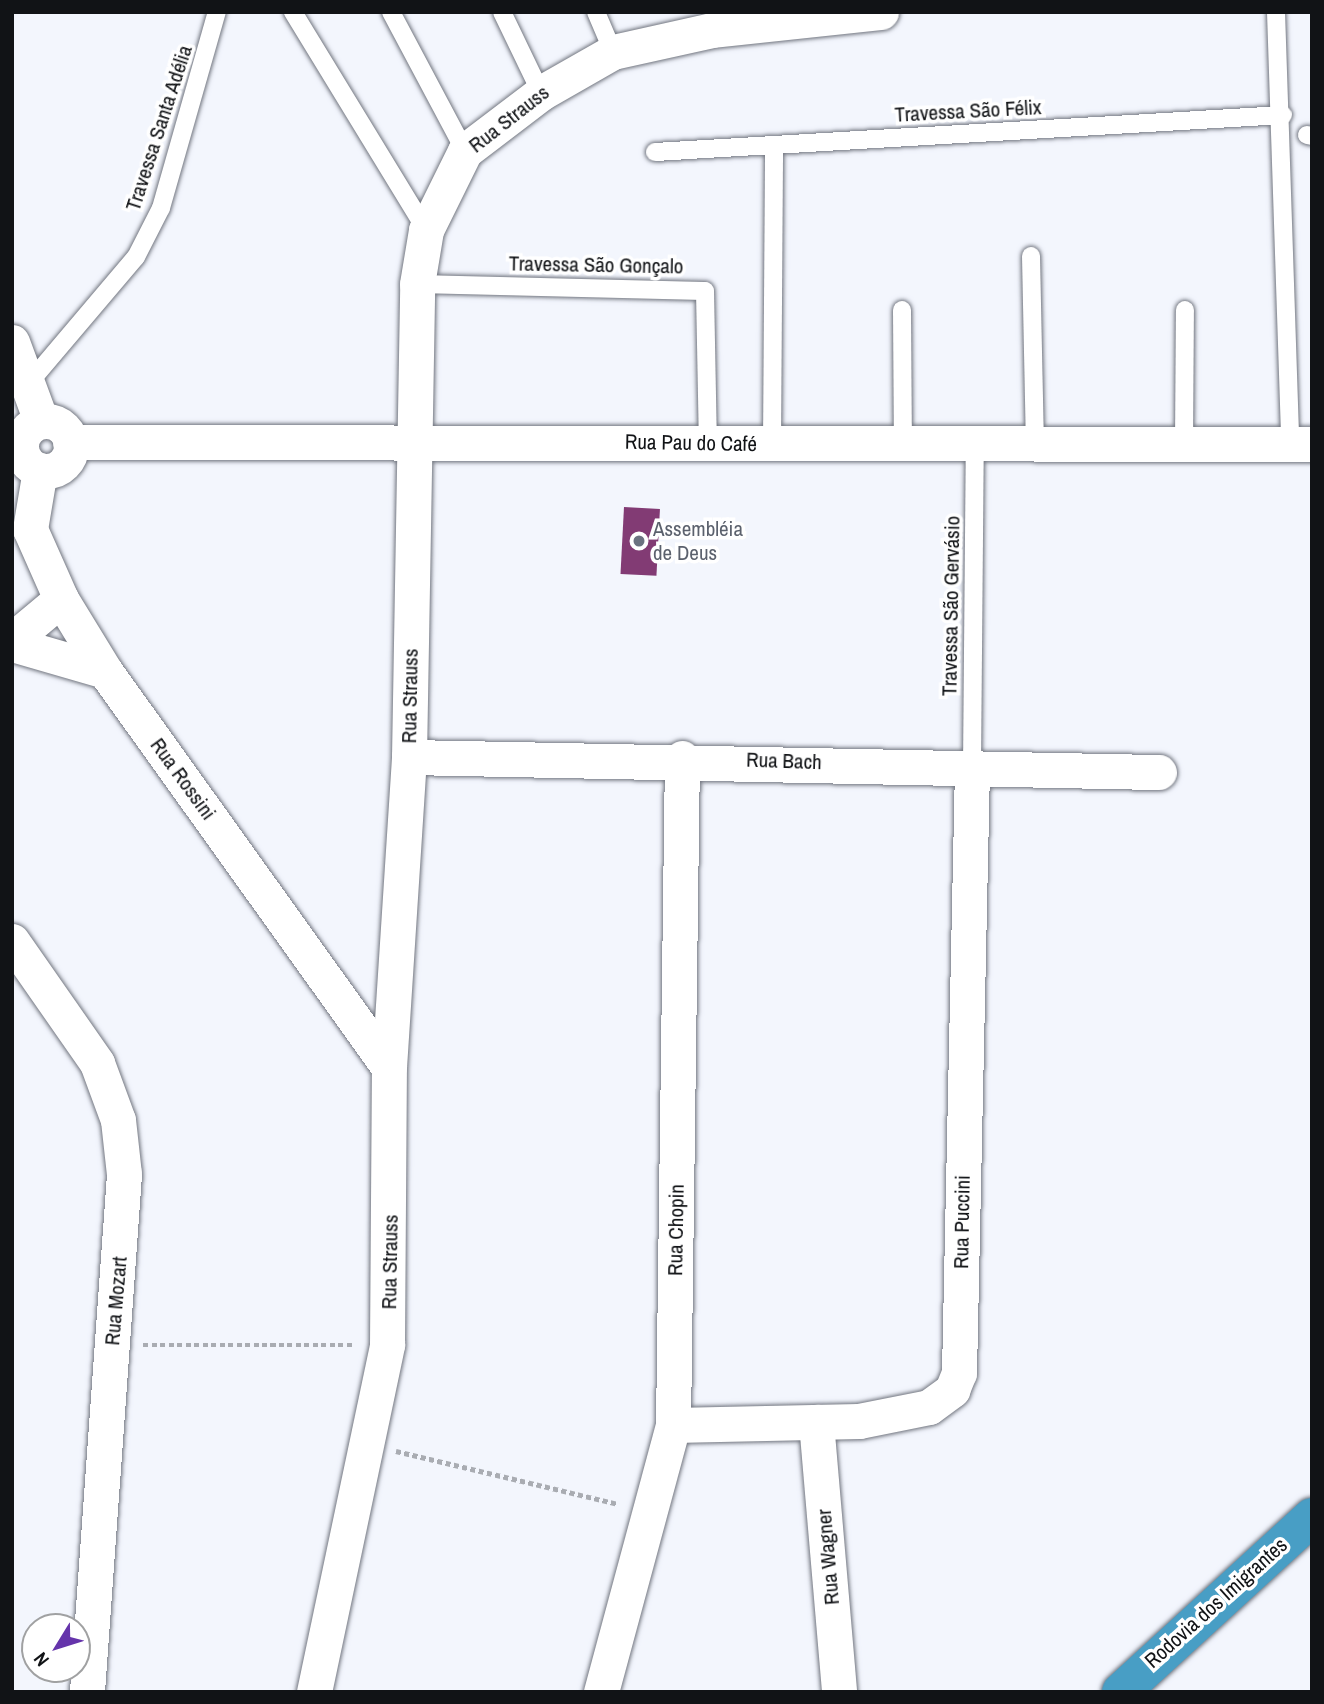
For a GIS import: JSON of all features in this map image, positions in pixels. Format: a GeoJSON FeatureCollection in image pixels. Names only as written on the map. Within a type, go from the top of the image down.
{"type":"FeatureCollection","features":[{"type":"Feature","properties":{"kind":"highway","name":"Rodovia dos Imigrantes"},"geometry":{"type":"LineString","coordinates":[[1121,1692],[1312,1517]]}},
{"type":"Feature","properties":{"kind":"street","name":"Rua Strauss"},"geometry":{"type":"LineString","coordinates":[[314,1692],[371,1445],[387,1345],[389,1066],[409,757],[417,284],[426,230],[466,151],[541,93],[613,52],[710,21],[881,12]]}},
{"type":"Feature","properties":{"kind":"street"},"geometry":{"type":"LineString","coordinates":[[12,342],[29,383],[28,445]]}},
{"type":"Feature","properties":{"kind":"street","name":"Rua Pau do Café"},"geometry":{"type":"LineString","coordinates":[[28,445],[63,464],[71,442],[415,438],[975,446],[1301,444]]}},
{"type":"Feature","properties":{"kind":"street","name":"Rua Rossini"},"geometry":{"type":"LineString","coordinates":[[28,445],[30,529],[61,599],[105,671],[389,1066]]}},
{"type":"Feature","properties":{"kind":"street"},"geometry":{"type":"LineString","coordinates":[[12,642],[61,599]]}},
{"type":"Feature","properties":{"kind":"street"},"geometry":{"type":"LineString","coordinates":[[12,642],[105,671]]}},
{"type":"Feature","properties":{"kind":"street","name":"Rua Bach"},"geometry":{"type":"LineString","coordinates":[[409,757],[682,758],[1159,772]]}},
{"type":"Feature","properties":{"kind":"street","name":"Rua Chopin"},"geometry":{"type":"LineString","coordinates":[[601,1692],[647,1511],[673,1425],[682,758]]}},
{"type":"Feature","properties":{"kind":"street","name":"Rua Puccini"},"geometry":{"type":"LineString","coordinates":[[673,1425],[816,1422],[929,1407],[952,1390],[959,1373],[972,766]]}},
{"type":"Feature","properties":{"kind":"street","name":"Rua Mozart"},"geometry":{"type":"LineString","coordinates":[[12,941],[97,1063],[118,1120],[124,1174],[87,1692]]}},
{"type":"Feature","properties":{"kind":"street","name":"Rua Wagner"},"geometry":{"type":"LineString","coordinates":[[816,1422],[839,1692]]}},
{"type":"Feature","properties":{"kind":"lane","name":"Travessa Santa Adélia"},"geometry":{"type":"LineString","coordinates":[[29,383],[136,257],[161,208],[217,12]]}},
{"type":"Feature","properties":{"kind":"lane"},"geometry":{"type":"LineString","coordinates":[[293,12],[426,230]]}},
{"type":"Feature","properties":{"kind":"lane"},"geometry":{"type":"LineString","coordinates":[[391,12],[466,151]]}},
{"type":"Feature","properties":{"kind":"lane"},"geometry":{"type":"LineString","coordinates":[[502,12],[541,93]]}},
{"type":"Feature","properties":{"kind":"lane"},"geometry":{"type":"LineString","coordinates":[[596,12],[613,52]]}},
{"type":"Feature","properties":{"kind":"lane"},"geometry":{"type":"LineString","coordinates":[[1276,12],[1301,444]]}},
{"type":"Feature","properties":{"kind":"lane","name":"Travessa São Félix"},"geometry":{"type":"LineString","coordinates":[[655,152],[1283,116]]}},
{"type":"Feature","properties":{"kind":"lane"},"geometry":{"type":"LineString","coordinates":[[772,444],[774,145]]}},
{"type":"Feature","properties":{"kind":"lane"},"geometry":{"type":"LineString","coordinates":[[1031,256],[1035,445]]}},
{"type":"Feature","properties":{"kind":"lane","name":"Travessa São Gonçalo"},"geometry":{"type":"LineString","coordinates":[[417,284],[705,291],[708,443]]}},
{"type":"Feature","properties":{"kind":"lane"},"geometry":{"type":"LineString","coordinates":[[902,310],[903,445]]}},
{"type":"Feature","properties":{"kind":"lane"},"geometry":{"type":"LineString","coordinates":[[1184,443],[1185,310]]}},
{"type":"Feature","properties":{"kind":"lane","name":"Travessa São Gervásio"},"geometry":{"type":"LineString","coordinates":[[972,766],[975,446]]}},
{"type":"Feature","properties":{"kind":"path"},"geometry":{"type":"LineString","coordinates":[[111,1345],[387,1345]]}},
{"type":"Feature","properties":{"kind":"path"},"geometry":{"type":"LineString","coordinates":[[371,1445],[647,1511]]}},
{"type":"Feature","properties":{"kind":"building","name":"Assembléia de Deus"},"geometry":{"type":"Polygon","coordinates":[[[624,507],[660,509],[656,576],[620,574],[624,507]]]}},
{"type":"Feature","properties":{"kind":"place","name":"Assembléia de Deus"},"geometry":{"type":"Point","coordinates":[639,541]}}]}
